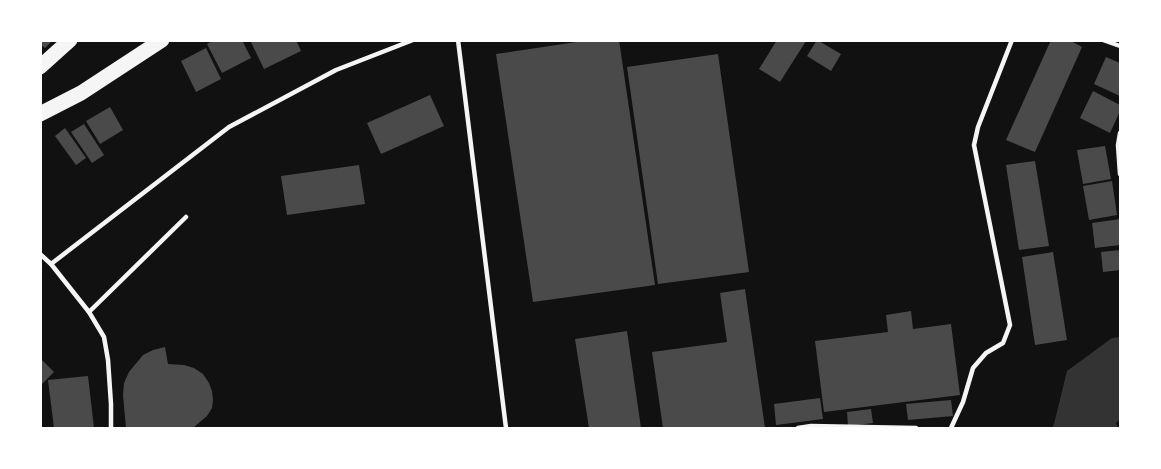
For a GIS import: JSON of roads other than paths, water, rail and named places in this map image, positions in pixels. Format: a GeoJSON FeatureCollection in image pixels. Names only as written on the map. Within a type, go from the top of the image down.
{"type":"FeatureCollection","features":[{"type":"Feature","properties":{"kind":"main road"},"geometry":{"type":"LineString","coordinates":[[40,67],[70,40]]}},
{"type":"Feature","properties":{"kind":"main road"},"geometry":{"type":"LineString","coordinates":[[40,114],[81,93],[162,40]]}},
{"type":"Feature","properties":{"kind":"lane"},"geometry":{"type":"LineString","coordinates":[[51,264],[229,127],[336,70],[413,40]]}},
{"type":"Feature","properties":{"kind":"lane"},"geometry":{"type":"LineString","coordinates":[[458,40],[506,429]]}},
{"type":"Feature","properties":{"kind":"lane"},"geometry":{"type":"LineString","coordinates":[[951,429],[963,402],[973,368],[986,353],[1002,343],[1010,325],[974,146],[978,127],[1012,40]]}},
{"type":"Feature","properties":{"kind":"lane"},"geometry":{"type":"LineString","coordinates":[[1103,40],[1120,46]]}},
{"type":"Feature","properties":{"kind":"lane"},"geometry":{"type":"LineString","coordinates":[[1120,133],[1118,145],[1120,174]]}},
{"type":"Feature","properties":{"kind":"lane"},"geometry":{"type":"LineString","coordinates":[[89,312],[186,217]]}},
{"type":"Feature","properties":{"kind":"lane"},"geometry":{"type":"LineString","coordinates":[[40,254],[51,264],[89,312],[104,337],[108,360],[111,429]]}},
{"type":"Feature","properties":{"kind":"lane"},"geometry":{"type":"LineString","coordinates":[[798,429],[811,426],[916,429]]}}]}
